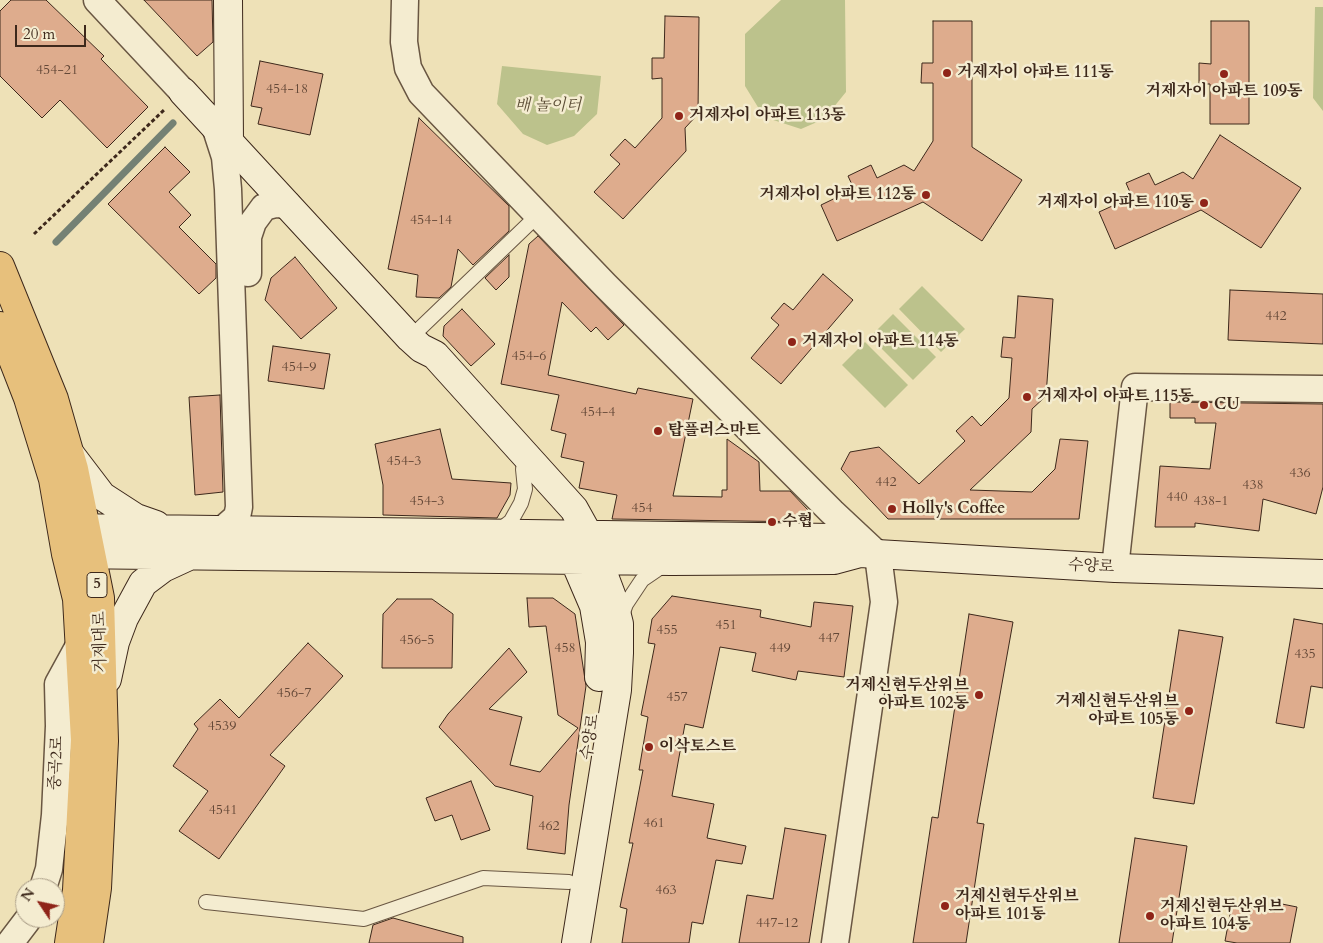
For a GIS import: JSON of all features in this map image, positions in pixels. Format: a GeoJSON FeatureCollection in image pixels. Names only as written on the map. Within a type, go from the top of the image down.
{"type":"FeatureCollection","features":[{"type":"Feature","properties":{"kind":"main road","name":"거제대로"},"geometry":{"type":"LineString","coordinates":[[0,266],[54,399],[70,454],[77,541],[77,599],[81,642],[85,740],[77,890],[80,934]]}},
{"type":"Feature","properties":{"kind":"main road","name":"거제대로"},"geometry":{"type":"LineString","coordinates":[[0,326],[28,398],[53,479],[100,598],[104,741],[97,888],[80,934]]}},
{"type":"Feature","properties":{"kind":"street"},"geometry":{"type":"LineString","coordinates":[[97,0],[416,343],[435,355],[574,509],[581,547]]}},
{"type":"Feature","properties":{"kind":"street"},"geometry":{"type":"LineString","coordinates":[[221,531],[237,517],[239,507],[228,189],[222,134],[228,0]]}},
{"type":"Feature","properties":{"kind":"street"},"geometry":{"type":"LineString","coordinates":[[405,0],[404,42],[408,68],[421,93],[538,215],[832,512],[869,554],[884,602],[835,943]]}},
{"type":"Feature","properties":{"kind":"street"},"geometry":{"type":"LineString","coordinates":[[272,531],[260,520],[253,508],[248,237],[253,222],[264,207],[276,204],[288,205]]}},
{"type":"Feature","properties":{"kind":"street"},"geometry":{"type":"LineString","coordinates":[[416,343],[426,363],[523,469],[581,547]]}},
{"type":"Feature","properties":{"kind":"street"},"geometry":{"type":"LineString","coordinates":[[1115,568],[1135,387],[1323,389]]}},
{"type":"Feature","properties":{"kind":"street"},"geometry":{"type":"LineString","coordinates":[[70,454],[89,481],[111,503],[136,518],[171,530]]}},
{"type":"Feature","properties":{"kind":"street"},"geometry":{"type":"LineString","coordinates":[[77,541],[171,530],[497,532],[581,547]]}},
{"type":"Feature","properties":{"kind":"street","name":"수양로"},"geometry":{"type":"LineString","coordinates":[[581,547],[835,538],[869,554]]}},
{"type":"Feature","properties":{"kind":"street"},"geometry":{"type":"LineString","coordinates":[[77,541],[193,554],[581,547]]}},
{"type":"Feature","properties":{"kind":"street","name":"수양로"},"geometry":{"type":"LineString","coordinates":[[581,547],[671,561],[834,560],[869,554],[1115,568],[1323,574]]}},
{"type":"Feature","properties":{"kind":"street","name":"수양로"},"geometry":{"type":"LineString","coordinates":[[576,943],[617,690],[619,624],[613,600],[581,547]]}},
{"type":"Feature","properties":{"kind":"street","name":"수양로"},"geometry":{"type":"LineString","coordinates":[[558,943],[599,687],[600,642],[581,547]]}},
{"type":"Feature","properties":{"kind":"street"},"geometry":{"type":"LineString","coordinates":[[102,697],[115,642],[124,618],[144,583],[163,568],[193,554]]}},
{"type":"Feature","properties":{"kind":"street","name":"중곡2로"},"geometry":{"type":"LineString","coordinates":[[46,878],[49,870],[55,815],[59,726],[58,684],[81,642]]}},
{"type":"Feature","properties":{"kind":"street"},"geometry":{"type":"LineString","coordinates":[[10,943],[21,928]]}},
{"type":"Feature","properties":{"kind":"lane"},"geometry":{"type":"LineString","coordinates":[[416,343],[538,215]]}},
{"type":"Feature","properties":{"kind":"lane"},"geometry":{"type":"LineString","coordinates":[[497,532],[511,521],[521,503],[524,489],[523,469]]}},
{"type":"Feature","properties":{"kind":"lane"},"geometry":{"type":"LineString","coordinates":[[619,624],[626,604],[642,580],[650,572],[671,561]]}},
{"type":"Feature","properties":{"kind":"lane"},"geometry":{"type":"LineString","coordinates":[[206,902],[364,920],[483,878],[569,882]]}},
{"type":"Feature","properties":{"kind":"path"},"geometry":{"type":"LineString","coordinates":[[34,234],[183,92]]}},
{"type":"Feature","properties":{"kind":"green space"},"geometry":{"type":"Polygon","coordinates":[[[781,0],[845,0],[846,92],[824,119],[801,129],[764,117],[745,86],[745,34],[781,0]]]}},
{"type":"Feature","properties":{"kind":"green space"},"geometry":{"type":"Polygon","coordinates":[[[1315,7],[1323,7],[1323,111],[1313,98],[1315,7]]]}},
{"type":"Feature","properties":{"kind":"green space","name":"배 놀이터"},"geometry":{"type":"Polygon","coordinates":[[[502,66],[601,76],[597,114],[574,136],[547,145],[523,134],[497,104],[502,66]]]}},
{"type":"Feature","properties":{"kind":"green space"},"geometry":{"type":"Polygon","coordinates":[[[922,286],[965,329],[941,352],[899,309],[922,286]]]}},
{"type":"Feature","properties":{"kind":"green space"},"geometry":{"type":"Polygon","coordinates":[[[893,314],[936,357],[913,380],[870,337],[893,314]]]}},
{"type":"Feature","properties":{"kind":"green space"},"geometry":{"type":"Polygon","coordinates":[[[865,342],[908,385],[885,408],[842,365],[865,342]]]}},
{"type":"Feature","properties":{"kind":"building"},"geometry":{"type":"Polygon","coordinates":[[[11,0],[46,0],[104,56],[101,59],[148,107],[107,148],[60,100],[42,118],[0,76],[0,11],[11,0]]]}},
{"type":"Feature","properties":{"kind":"building"},"geometry":{"type":"Polygon","coordinates":[[[144,0],[212,0],[213,42],[197,56],[144,0]]]}},
{"type":"Feature","properties":{"kind":"building","name":"거제자이 아파트 113동"},"geometry":{"type":"Polygon","coordinates":[[[665,16],[699,17],[698,114],[685,128],[686,151],[623,219],[594,192],[620,164],[610,155],[625,139],[635,148],[662,118],[662,78],[652,79],[652,58],[664,58],[665,16]]]}},
{"type":"Feature","properties":{"kind":"building","name":"거제자이 아파트 112동"},"geometry":{"type":"Polygon","coordinates":[[[933,21],[972,21],[972,147],[1022,180],[982,241],[923,202],[837,241],[821,205],[854,189],[848,176],[871,165],[877,178],[904,165],[914,171],[933,141],[933,83],[921,83],[922,63],[933,63],[933,21]]]}},
{"type":"Feature","properties":{"kind":"building","name":"거제자이 아파트 109동"},"geometry":{"type":"Polygon","coordinates":[[[1211,21],[1249,21],[1249,124],[1210,124],[1210,84],[1199,84],[1199,63],[1211,64],[1211,21]]]}},
{"type":"Feature","properties":{"kind":"building"},"geometry":{"type":"Polygon","coordinates":[[[260,61],[323,74],[310,135],[258,124],[262,108],[251,106],[260,61]]]}},
{"type":"Feature","properties":{"kind":"building"},"geometry":{"type":"Polygon","coordinates":[[[419,118],[509,206],[509,231],[473,265],[458,249],[451,287],[439,298],[416,297],[418,275],[388,269],[419,118]]]}},
{"type":"Feature","properties":{"kind":"building","name":"거제자이 아파트 110동"},"geometry":{"type":"Polygon","coordinates":[[[1220,135],[1301,188],[1261,248],[1201,210],[1115,249],[1099,212],[1132,197],[1126,183],[1149,173],[1155,185],[1183,172],[1193,179],[1220,135]]]}},
{"type":"Feature","properties":{"kind":"building"},"geometry":{"type":"Polygon","coordinates":[[[165,147],[190,172],[169,192],[191,215],[179,227],[216,264],[216,278],[199,294],[108,204],[165,147]]]}},
{"type":"Feature","properties":{"kind":"building"},"geometry":{"type":"Polygon","coordinates":[[[538,236],[624,325],[608,340],[596,327],[591,332],[562,302],[548,375],[636,394],[638,388],[693,399],[673,496],[722,497],[722,490],[727,490],[727,439],[759,462],[760,491],[790,491],[808,510],[808,522],[612,519],[617,495],[579,488],[584,462],[561,457],[566,434],[551,430],[559,395],[501,384],[529,244],[538,236]]]}},
{"type":"Feature","properties":{"kind":"building"},"geometry":{"type":"Polygon","coordinates":[[[509,255],[509,277],[496,290],[485,278],[509,255]]]}},
{"type":"Feature","properties":{"kind":"building"},"geometry":{"type":"Polygon","coordinates":[[[295,257],[337,308],[301,339],[265,300],[271,278],[295,257]]]}},
{"type":"Feature","properties":{"kind":"building","name":"거제자이 아파트 114동"},"geometry":{"type":"Polygon","coordinates":[[[823,274],[853,300],[781,384],[751,358],[779,325],[771,318],[784,303],[793,310],[823,274]]]}},
{"type":"Feature","properties":{"kind":"building"},"geometry":{"type":"Polygon","coordinates":[[[1230,290],[1323,294],[1323,344],[1228,340],[1230,290]]]}},
{"type":"Feature","properties":{"kind":"building"},"geometry":{"type":"Polygon","coordinates":[[[1018,296],[1053,299],[1046,396],[1032,409],[1031,432],[970,490],[1032,492],[1055,469],[1060,439],[1088,441],[1079,519],[888,519],[841,469],[850,452],[879,447],[919,484],[965,441],[956,431],[972,416],[981,426],[1009,398],[1012,358],[1001,357],[1003,337],[1015,338],[1018,296]]]}},
{"type":"Feature","properties":{"kind":"building"},"geometry":{"type":"Polygon","coordinates":[[[462,309],[495,344],[471,366],[443,336],[444,326],[462,309]]]}},
{"type":"Feature","properties":{"kind":"building"},"geometry":{"type":"Polygon","coordinates":[[[273,346],[330,354],[324,389],[268,381],[273,346]]]}},
{"type":"Feature","properties":{"kind":"building"},"geometry":{"type":"Polygon","coordinates":[[[220,395],[223,492],[195,495],[189,397],[220,395]]]}},
{"type":"Feature","properties":{"kind":"building"},"geometry":{"type":"Polygon","coordinates":[[[1170,402],[1323,404],[1323,487],[1316,514],[1263,499],[1259,531],[1195,523],[1195,527],[1155,527],[1160,466],[1210,469],[1216,423],[1195,423],[1195,418],[1170,418],[1170,402]]]}},
{"type":"Feature","properties":{"kind":"building"},"geometry":{"type":"Polygon","coordinates":[[[440,429],[452,479],[511,483],[510,495],[497,518],[383,515],[383,485],[375,444],[440,429]]]}},
{"type":"Feature","properties":{"kind":"building"},"geometry":{"type":"Polygon","coordinates":[[[672,596],[761,610],[760,617],[811,627],[814,602],[853,606],[844,677],[798,671],[796,680],[752,671],[756,653],[720,647],[703,728],[685,724],[672,796],[714,804],[707,838],[746,846],[742,864],[716,860],[703,924],[692,922],[689,943],[622,943],[627,909],[620,907],[633,843],[629,843],[643,770],[639,770],[648,717],[641,715],[655,644],[648,643],[652,619],[672,596]]]}},
{"type":"Feature","properties":{"kind":"building"},"geometry":{"type":"Polygon","coordinates":[[[527,598],[553,598],[575,614],[586,686],[569,805],[565,854],[527,849],[533,796],[495,786],[439,727],[448,714],[509,648],[527,672],[489,709],[522,717],[510,765],[540,772],[578,728],[558,715],[546,626],[529,627],[527,598]]]}},
{"type":"Feature","properties":{"kind":"building"},"geometry":{"type":"Polygon","coordinates":[[[397,599],[432,599],[453,614],[452,668],[382,668],[383,614],[397,599]]]}},
{"type":"Feature","properties":{"kind":"building"},"geometry":{"type":"Polygon","coordinates":[[[969,614],[1013,622],[977,823],[984,824],[966,943],[913,943],[932,817],[938,818],[969,614]]]}},
{"type":"Feature","properties":{"kind":"building"},"geometry":{"type":"Polygon","coordinates":[[[1294,619],[1323,624],[1323,688],[1311,686],[1304,728],[1276,723],[1294,619]]]}},
{"type":"Feature","properties":{"kind":"building","name":"거제신현두산위브 아파트 105동"},"geometry":{"type":"Polygon","coordinates":[[[1179,630],[1223,637],[1194,804],[1153,798],[1179,630]]]}},
{"type":"Feature","properties":{"kind":"building"},"geometry":{"type":"Polygon","coordinates":[[[308,643],[343,676],[270,755],[285,766],[219,859],[179,831],[208,791],[173,766],[198,729],[194,724],[220,699],[239,718],[308,643]]]}},
{"type":"Feature","properties":{"kind":"building"},"geometry":{"type":"Polygon","coordinates":[[[471,781],[490,830],[461,840],[452,815],[435,821],[426,798],[471,781]]]}},
{"type":"Feature","properties":{"kind":"building"},"geometry":{"type":"Polygon","coordinates":[[[785,828],[826,835],[809,943],[739,943],[747,895],[773,899],[785,828]]]}},
{"type":"Feature","properties":{"kind":"building","name":"거제신현두산위브 아파트 104동"},"geometry":{"type":"Polygon","coordinates":[[[1135,838],[1187,846],[1172,943],[1119,943],[1135,838]]]}},
{"type":"Feature","properties":{"kind":"building"},"geometry":{"type":"Polygon","coordinates":[[[1277,903],[1297,907],[1290,943],[1237,943],[1225,941],[1232,904],[1275,912],[1277,903]]]}},
{"type":"Feature","properties":{"kind":"building"},"geometry":{"type":"Polygon","coordinates":[[[393,918],[463,937],[463,943],[369,943],[373,925],[393,918]]]}},
{"type":"Feature","properties":{"kind":"waterway"},"geometry":{"type":"LineString","coordinates":[[56,242],[173,123]]}},
{"type":"Feature","properties":{"kind":"place","name":"거제자이 아파트 111동"},"geometry":{"type":"Point","coordinates":[947,73]}},
{"type":"Feature","properties":{"kind":"place","name":"거제자이 아파트 109동"},"geometry":{"type":"Point","coordinates":[1224,74]}},
{"type":"Feature","properties":{"kind":"place","name":"거제자이 아파트 113동"},"geometry":{"type":"Point","coordinates":[679,116]}},
{"type":"Feature","properties":{"kind":"place","name":"거제자이 아파트 112동"},"geometry":{"type":"Point","coordinates":[926,195]}},
{"type":"Feature","properties":{"kind":"place","name":"거제자이 아파트 110동"},"geometry":{"type":"Point","coordinates":[1204,203]}},
{"type":"Feature","properties":{"kind":"place","name":"거제자이 아파트 114동"},"geometry":{"type":"Point","coordinates":[792,342]}},
{"type":"Feature","properties":{"kind":"place","name":"거제자이 아파트 115동"},"geometry":{"type":"Point","coordinates":[1027,397]}},
{"type":"Feature","properties":{"kind":"place","name":"CU"},"geometry":{"type":"Point","coordinates":[1204,405]}},
{"type":"Feature","properties":{"kind":"place","name":"탑플러스마트"},"geometry":{"type":"Point","coordinates":[658,431]}},
{"type":"Feature","properties":{"kind":"place","name":"Holly's Coffee"},"geometry":{"type":"Point","coordinates":[892,509]}},
{"type":"Feature","properties":{"kind":"place","name":"수협"},"geometry":{"type":"Point","coordinates":[772,522]}},
{"type":"Feature","properties":{"kind":"place","name":"거제신현두산위브 아파트 102동"},"geometry":{"type":"Point","coordinates":[979,695]}},
{"type":"Feature","properties":{"kind":"place","name":"거제신현두산위브 아파트 105동"},"geometry":{"type":"Point","coordinates":[1189,711]}},
{"type":"Feature","properties":{"kind":"place","name":"이삭토스트"},"geometry":{"type":"Point","coordinates":[649,747]}},
{"type":"Feature","properties":{"kind":"place","name":"거제신현두산위브 아파트 101동"},"geometry":{"type":"Point","coordinates":[945,906]}},
{"type":"Feature","properties":{"kind":"place","name":"거제신현두산위브 아파트 104동"},"geometry":{"type":"Point","coordinates":[1150,916]}}]}
